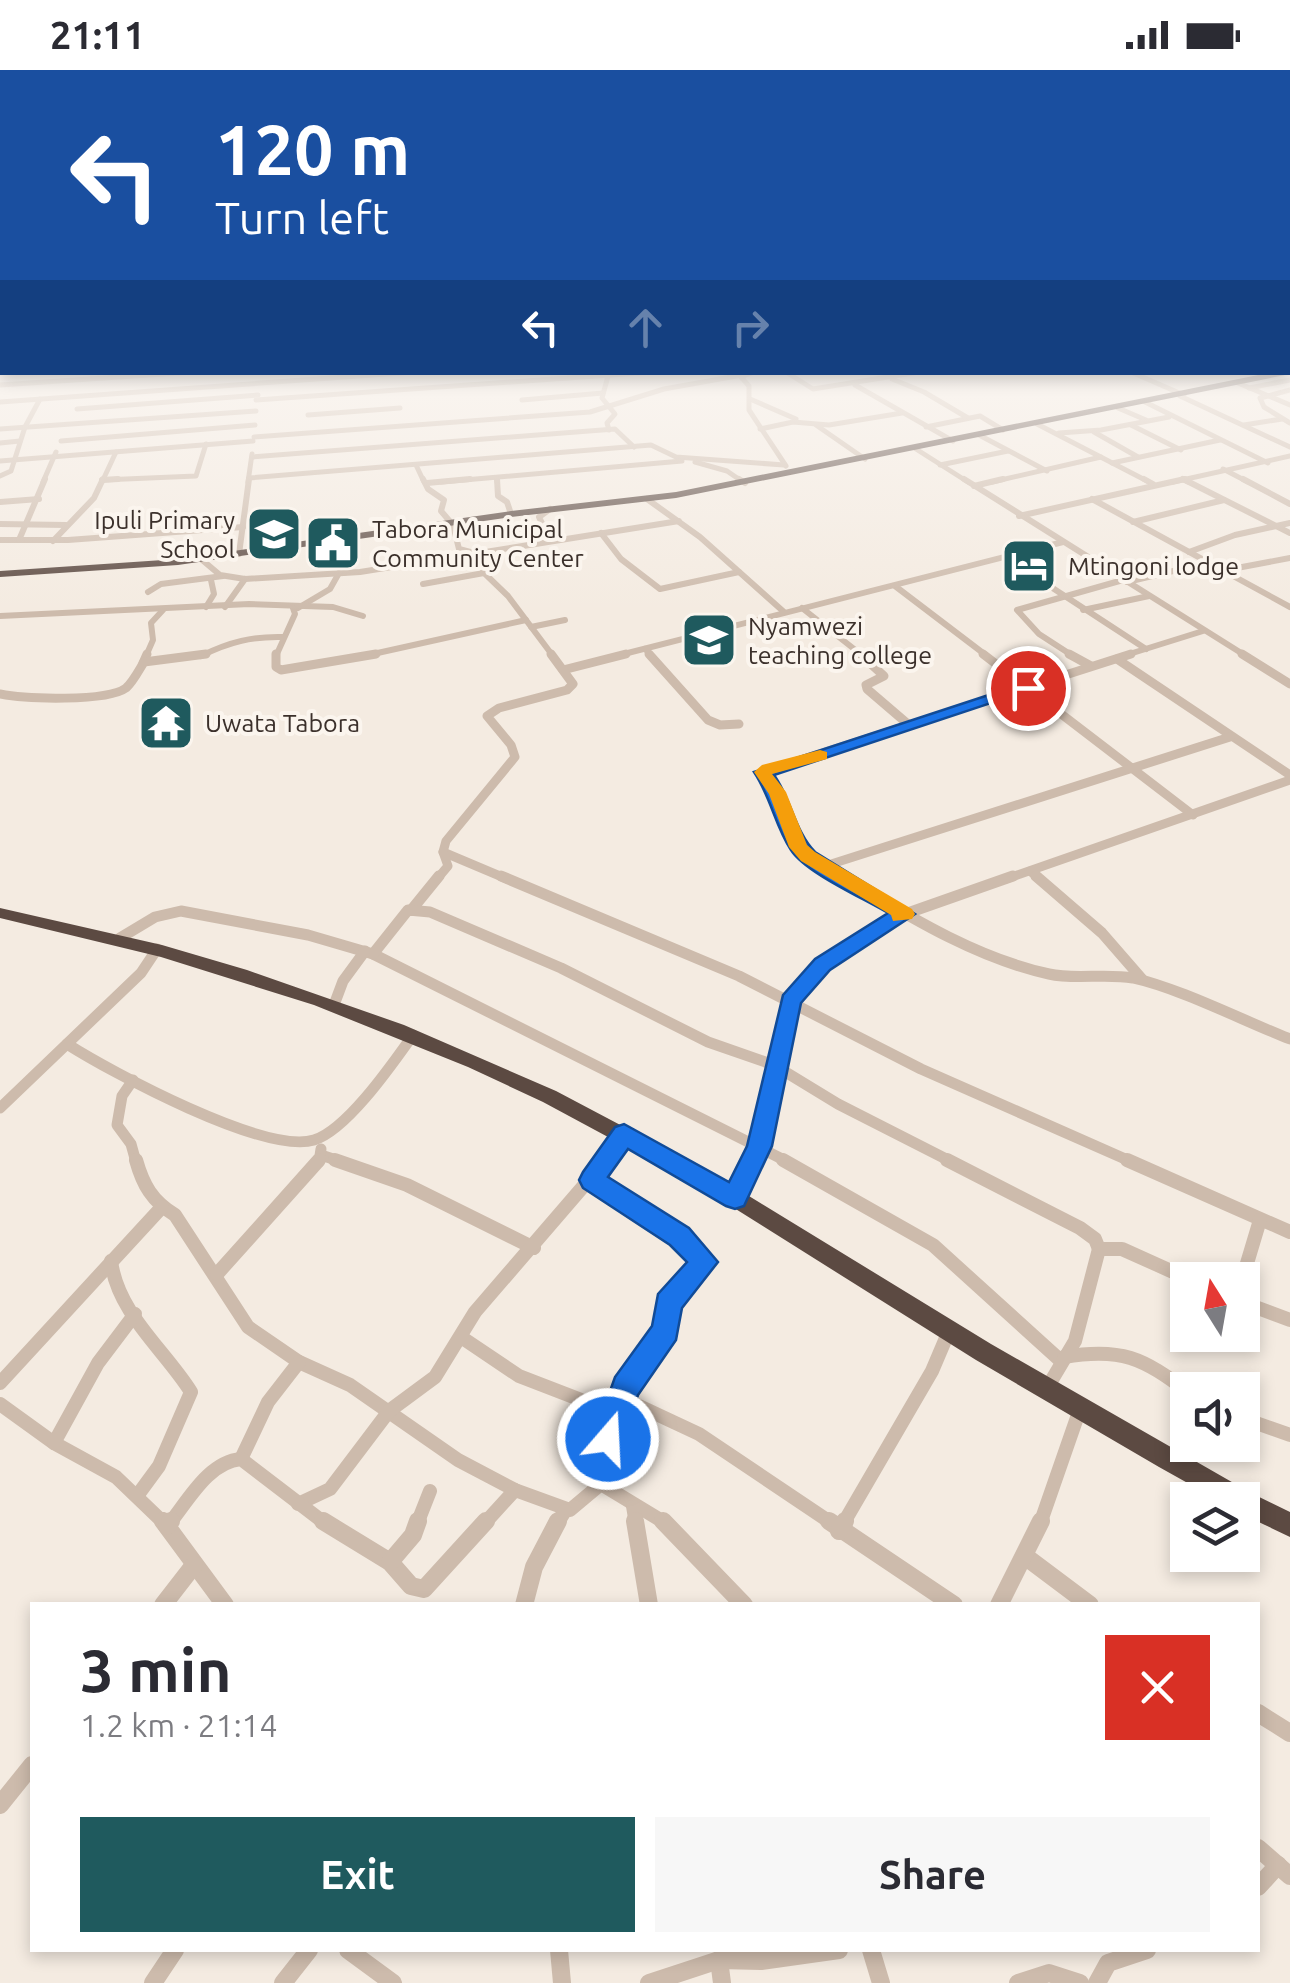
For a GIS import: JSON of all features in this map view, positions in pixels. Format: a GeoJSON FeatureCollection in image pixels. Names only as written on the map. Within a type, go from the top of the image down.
{"type":"FeatureCollection","features":[{"type":"Feature","properties":{"kind":"highway"},"geometry":{"type":"LineString","coordinates":[[0,574],[201,559],[511,514],[648,499],[987,433]]}},
{"type":"Feature","properties":{"kind":"highway"},"geometry":{"type":"LineString","coordinates":[[0,913],[120,938],[234,970],[334,1005],[413,1035],[624,1134],[948,1331],[1210,1482]]}},
{"type":"Feature","properties":{"kind":"highway"},"geometry":{"type":"LineString","coordinates":[[1260,1509],[1290,1525]]}},
{"type":"Feature","properties":{"kind":"street"},"geometry":{"type":"LineString","coordinates":[[0,476],[10,471],[23,433]]}},
{"type":"Feature","properties":{"kind":"street"},"geometry":{"type":"LineString","coordinates":[[19,540],[64,433]]}},
{"type":"Feature","properties":{"kind":"street"},"geometry":{"type":"LineString","coordinates":[[61,441],[158,433]]}},
{"type":"Feature","properties":{"kind":"street"},"geometry":{"type":"LineString","coordinates":[[239,554],[254,433]]}},
{"type":"Feature","properties":{"kind":"street"},"geometry":{"type":"LineString","coordinates":[[0,462],[298,433]]}},
{"type":"Feature","properties":{"kind":"street"},"geometry":{"type":"LineString","coordinates":[[329,450],[332,433]]}},
{"type":"Feature","properties":{"kind":"street"},"geometry":{"type":"LineString","coordinates":[[252,457],[551,433]]}},
{"type":"Feature","properties":{"kind":"street"},"geometry":{"type":"LineString","coordinates":[[623,433],[634,447]]}},
{"type":"Feature","properties":{"kind":"street"},"geometry":{"type":"LineString","coordinates":[[764,433],[788,469]]}},
{"type":"Feature","properties":{"kind":"street"},"geometry":{"type":"LineString","coordinates":[[828,433],[865,459]]}},
{"type":"Feature","properties":{"kind":"street"},"geometry":{"type":"LineString","coordinates":[[938,433],[953,441]]}},
{"type":"Feature","properties":{"kind":"street"},"geometry":{"type":"LineString","coordinates":[[1056,433],[1154,484]]}},
{"type":"Feature","properties":{"kind":"street"},"geometry":{"type":"LineString","coordinates":[[1096,433],[1138,458]]}},
{"type":"Feature","properties":{"kind":"street"},"geometry":{"type":"LineString","coordinates":[[1149,433],[1181,450]]}},
{"type":"Feature","properties":{"kind":"street"},"geometry":{"type":"LineString","coordinates":[[1207,433],[1268,463]]}},
{"type":"Feature","properties":{"kind":"street"},"geometry":{"type":"LineString","coordinates":[[1261,433],[1290,447]]}},
{"type":"Feature","properties":{"kind":"street"},"geometry":{"type":"LineString","coordinates":[[979,435],[1047,471]]}},
{"type":"Feature","properties":{"kind":"street"},"geometry":{"type":"LineString","coordinates":[[493,438],[496,457]]}},
{"type":"Feature","properties":{"kind":"street"},"geometry":{"type":"LineString","coordinates":[[1112,462],[1222,440]]}},
{"type":"Feature","properties":{"kind":"street"},"geometry":{"type":"LineString","coordinates":[[0,443],[20,441]]}},
{"type":"Feature","properties":{"kind":"street"},"geometry":{"type":"LineString","coordinates":[[102,480],[196,476],[206,444]]}},
{"type":"Feature","properties":{"kind":"street"},"geometry":{"type":"LineString","coordinates":[[250,478],[658,446],[670,456],[788,469]]}},
{"type":"Feature","properties":{"kind":"street"},"geometry":{"type":"LineString","coordinates":[[375,448],[377,467]]}},
{"type":"Feature","properties":{"kind":"street"},"geometry":{"type":"LineString","coordinates":[[916,449],[1290,684]]}},
{"type":"Feature","properties":{"kind":"street"},"geometry":{"type":"LineString","coordinates":[[940,466],[1008,450]]}},
{"type":"Feature","properties":{"kind":"street"},"geometry":{"type":"LineString","coordinates":[[53,540],[86,508],[116,452]]}},
{"type":"Feature","properties":{"kind":"street"},"geometry":{"type":"LineString","coordinates":[[540,454],[548,475]]}},
{"type":"Feature","properties":{"kind":"street"},"geometry":{"type":"LineString","coordinates":[[1020,516],[1290,456]]}},
{"type":"Feature","properties":{"kind":"street"},"geometry":{"type":"LineString","coordinates":[[974,486],[1101,457]]}},
{"type":"Feature","properties":{"kind":"street"},"geometry":{"type":"LineString","coordinates":[[427,484],[688,459],[725,470],[745,483]]}},
{"type":"Feature","properties":{"kind":"street"},"geometry":{"type":"LineString","coordinates":[[416,465],[430,490],[444,500],[441,507]]}},
{"type":"Feature","properties":{"kind":"street"},"geometry":{"type":"LineString","coordinates":[[1222,470],[1290,500]]}},
{"type":"Feature","properties":{"kind":"street"},"geometry":{"type":"LineString","coordinates":[[497,478],[498,496],[507,502],[511,514]]}},
{"type":"Feature","properties":{"kind":"street"},"geometry":{"type":"LineString","coordinates":[[1180,478],[1290,533]]}},
{"type":"Feature","properties":{"kind":"street"},"geometry":{"type":"LineString","coordinates":[[441,507],[464,481]]}},
{"type":"Feature","properties":{"kind":"street"},"geometry":{"type":"LineString","coordinates":[[0,502],[39,498]]}},
{"type":"Feature","properties":{"kind":"street"},"geometry":{"type":"LineString","coordinates":[[1090,498],[1288,603]]}},
{"type":"Feature","properties":{"kind":"street"},"geometry":{"type":"LineString","coordinates":[[648,499],[680,521],[784,612]]}},
{"type":"Feature","properties":{"kind":"street"},"geometry":{"type":"LineString","coordinates":[[1133,522],[1224,500]]}},
{"type":"Feature","properties":{"kind":"street"},"geometry":{"type":"LineString","coordinates":[[334,1005],[342,981],[448,866],[443,852],[454,830],[515,757],[511,745],[486,716],[499,708],[570,688],[573,682],[470,552],[458,547],[452,523],[441,507]]}},
{"type":"Feature","properties":{"kind":"street"},"geometry":{"type":"LineString","coordinates":[[550,509],[539,516],[550,540]]}},
{"type":"Feature","properties":{"kind":"street"},"geometry":{"type":"LineString","coordinates":[[148,592],[161,584],[223,576],[245,579],[340,574],[680,521]]}},
{"type":"Feature","properties":{"kind":"street"},"geometry":{"type":"LineString","coordinates":[[0,524],[66,525]]}},
{"type":"Feature","properties":{"kind":"street"},"geometry":{"type":"LineString","coordinates":[[1188,552],[1239,534],[1290,524]]}},
{"type":"Feature","properties":{"kind":"street"},"geometry":{"type":"LineString","coordinates":[[0,540],[243,527]]}},
{"type":"Feature","properties":{"kind":"street"},"geometry":{"type":"LineString","coordinates":[[600,534],[621,559],[661,589],[739,572]]}},
{"type":"Feature","properties":{"kind":"street"},"geometry":{"type":"LineString","coordinates":[[563,670],[1063,542]]}},
{"type":"Feature","properties":{"kind":"street"},"geometry":{"type":"LineString","coordinates":[[1005,557],[1146,649]]}},
{"type":"Feature","properties":{"kind":"street"},"geometry":{"type":"LineString","coordinates":[[1222,571],[1290,558]]}},
{"type":"Feature","properties":{"kind":"street"},"geometry":{"type":"LineString","coordinates":[[201,559],[223,576]]}},
{"type":"Feature","properties":{"kind":"street"},"geometry":{"type":"LineString","coordinates":[[1091,666],[1016,614],[1022,607],[1207,562]]}},
{"type":"Feature","properties":{"kind":"street"},"geometry":{"type":"LineString","coordinates":[[422,584],[484,573]]}},
{"type":"Feature","properties":{"kind":"street"},"geometry":{"type":"LineString","coordinates":[[296,608],[330,589],[340,574]]}},
{"type":"Feature","properties":{"kind":"street"},"geometry":{"type":"LineString","coordinates":[[225,607],[245,579]]}},
{"type":"Feature","properties":{"kind":"street"},"geometry":{"type":"LineString","coordinates":[[206,608],[214,594],[211,580]]}},
{"type":"Feature","properties":{"kind":"street"},"geometry":{"type":"LineString","coordinates":[[895,586],[1192,814]]}},
{"type":"Feature","properties":{"kind":"street"},"geometry":{"type":"LineString","coordinates":[[1082,610],[1149,596]]}},
{"type":"Feature","properties":{"kind":"street"},"geometry":{"type":"LineString","coordinates":[[2,619],[253,604],[332,607],[363,616]]}},
{"type":"Feature","properties":{"kind":"street"},"geometry":{"type":"LineString","coordinates":[[296,608],[276,651],[276,666],[290,670],[565,620]]}},
{"type":"Feature","properties":{"kind":"street"},"geometry":{"type":"LineString","coordinates":[[802,608],[880,670],[884,676],[866,685],[867,689],[909,725]]}},
{"type":"Feature","properties":{"kind":"street"},"geometry":{"type":"LineString","coordinates":[[0,694],[30,700],[115,693],[128,688],[153,640],[151,623],[164,610]]}},
{"type":"Feature","properties":{"kind":"street"},"geometry":{"type":"LineString","coordinates":[[1204,630],[763,772],[777,792],[798,847],[905,914],[963,944],[1034,971],[1062,976],[1122,976],[1144,982],[1290,1039]]}},
{"type":"Feature","properties":{"kind":"street"},"geometry":{"type":"LineString","coordinates":[[143,663],[200,657],[219,646],[258,636],[284,637]]}},
{"type":"Feature","properties":{"kind":"street"},"geometry":{"type":"LineString","coordinates":[[644,649],[708,720],[718,725],[739,724]]}},
{"type":"Feature","properties":{"kind":"street"},"geometry":{"type":"LineString","coordinates":[[1117,658],[1290,777]]}},
{"type":"Feature","properties":{"kind":"street"},"geometry":{"type":"LineString","coordinates":[[824,866],[1133,771],[1230,737]]}},
{"type":"Feature","properties":{"kind":"street"},"geometry":{"type":"LineString","coordinates":[[735,1198],[759,1146],[791,1001],[823,964],[877,927],[905,914],[1290,777]]}},
{"type":"Feature","properties":{"kind":"street"},"geometry":{"type":"LineString","coordinates":[[443,852],[791,1001],[920,1069],[1290,1232]]}},
{"type":"Feature","properties":{"kind":"street"},"geometry":{"type":"LineString","coordinates":[[1030,871],[1102,933],[1144,982]]}},
{"type":"Feature","properties":{"kind":"street"},"geometry":{"type":"LineString","coordinates":[[413,908],[561,968],[708,1042],[774,1065],[838,1104],[1095,1238],[1099,1249],[1078,1332],[1046,1388]]}},
{"type":"Feature","properties":{"kind":"street"},"geometry":{"type":"LineString","coordinates":[[120,938],[155,917],[181,911],[308,935],[369,952],[759,1146],[933,1245],[1063,1359]]}},
{"type":"Feature","properties":{"kind":"street"},"geometry":{"type":"LineString","coordinates":[[0,1108],[140,972],[156,949]]}},
{"type":"Feature","properties":{"kind":"street"},"geometry":{"type":"LineString","coordinates":[[67,1044],[211,1117],[295,1143],[322,1136],[373,1088],[413,1035]]}},
{"type":"Feature","properties":{"kind":"street"},"geometry":{"type":"LineString","coordinates":[[133,1080],[122,1096],[118,1125],[131,1144],[142,1186],[177,1217],[218,1274],[248,1327],[298,1362],[350,1385],[458,1460],[564,1510],[575,1507],[602,1484],[608,1439],[622,1398],[638,1366],[666,1330],[668,1303],[705,1262],[680,1236],[592,1180]]}},
{"type":"Feature","properties":{"kind":"street"},"geometry":{"type":"LineString","coordinates":[[298,1504],[330,1489],[389,1412],[436,1377],[475,1312],[592,1180],[624,1134]]}},
{"type":"Feature","properties":{"kind":"street"},"geometry":{"type":"LineString","coordinates":[[218,1274],[231,1254],[319,1163],[322,1136]]}},
{"type":"Feature","properties":{"kind":"street"},"geometry":{"type":"LineString","coordinates":[[321,1154],[407,1185],[534,1248]]}},
{"type":"Feature","properties":{"kind":"street"},"geometry":{"type":"LineString","coordinates":[[0,1382],[162,1206]]}},
{"type":"Feature","properties":{"kind":"street"},"geometry":{"type":"LineString","coordinates":[[1247,1262],[1260,1220]]}},
{"type":"Feature","properties":{"kind":"street"},"geometry":{"type":"LineString","coordinates":[[1099,1249],[1122,1249],[1170,1271]]}},
{"type":"Feature","properties":{"kind":"street"},"geometry":{"type":"LineString","coordinates":[[111,1260],[111,1274],[135,1314],[191,1392],[158,1466],[138,1496]]}},
{"type":"Feature","properties":{"kind":"street"},"geometry":{"type":"LineString","coordinates":[[1260,1309],[1290,1320]]}},
{"type":"Feature","properties":{"kind":"street"},"geometry":{"type":"LineString","coordinates":[[54,1443],[98,1363],[135,1314]]}},
{"type":"Feature","properties":{"kind":"street"},"geometry":{"type":"LineString","coordinates":[[839,1531],[932,1371],[948,1331]]}},
{"type":"Feature","properties":{"kind":"street"},"geometry":{"type":"LineString","coordinates":[[461,1337],[519,1376],[589,1402],[622,1398],[698,1434],[786,1489],[839,1531],[949,1602]]}},
{"type":"Feature","properties":{"kind":"street"},"geometry":{"type":"LineString","coordinates":[[1063,1359],[1094,1350],[1123,1351],[1170,1381]]}},
{"type":"Feature","properties":{"kind":"street"},"geometry":{"type":"LineString","coordinates":[[241,1460],[268,1402],[298,1362]]}},
{"type":"Feature","properties":{"kind":"street"},"geometry":{"type":"LineString","coordinates":[[0,1404],[54,1443],[89,1459],[138,1496],[167,1526],[223,1602]]}},
{"type":"Feature","properties":{"kind":"street"},"geometry":{"type":"LineString","coordinates":[[1001,1602],[1026,1558],[1062,1477],[1080,1409]]}},
{"type":"Feature","properties":{"kind":"street"},"geometry":{"type":"LineString","coordinates":[[1260,1424],[1290,1434]]}},
{"type":"Feature","properties":{"kind":"street"},"geometry":{"type":"LineString","coordinates":[[167,1526],[219,1464],[232,1458],[241,1460],[298,1504],[390,1562],[417,1590],[430,1586],[515,1490]]}},
{"type":"Feature","properties":{"kind":"street"},"geometry":{"type":"LineString","coordinates":[[602,1484],[672,1527],[695,1558],[741,1602]]}},
{"type":"Feature","properties":{"kind":"street"},"geometry":{"type":"LineString","coordinates":[[390,1562],[413,1535],[430,1491]]}},
{"type":"Feature","properties":{"kind":"street"},"geometry":{"type":"LineString","coordinates":[[634,1506],[649,1602]]}},
{"type":"Feature","properties":{"kind":"street"},"geometry":{"type":"LineString","coordinates":[[524,1602],[530,1569],[539,1548],[564,1510]]}},
{"type":"Feature","properties":{"kind":"street"},"geometry":{"type":"LineString","coordinates":[[1026,1558],[1086,1602]]}},
{"type":"Feature","properties":{"kind":"street"},"geometry":{"type":"LineString","coordinates":[[166,1602],[194,1565]]}},
{"type":"Feature","properties":{"kind":"street"},"geometry":{"type":"LineString","coordinates":[[1260,1714],[1290,1732]]}},
{"type":"Feature","properties":{"kind":"street"},"geometry":{"type":"LineString","coordinates":[[0,1806],[30,1768]]}},
{"type":"Feature","properties":{"kind":"street"},"geometry":{"type":"LineString","coordinates":[[1260,1850],[1284,1870],[1260,1886]]}},
{"type":"Feature","properties":{"kind":"street"},"geometry":{"type":"LineString","coordinates":[[153,1983],[175,1952]]}},
{"type":"Feature","properties":{"kind":"street"},"geometry":{"type":"LineString","coordinates":[[283,1983],[306,1952]]}},
{"type":"Feature","properties":{"kind":"street"},"geometry":{"type":"LineString","coordinates":[[351,1952],[394,1983]]}},
{"type":"Feature","properties":{"kind":"street"},"geometry":{"type":"LineString","coordinates":[[559,1952],[562,1983]]}},
{"type":"Feature","properties":{"kind":"street"},"geometry":{"type":"LineString","coordinates":[[650,1983],[719,1960],[761,1962],[826,1952]]}},
{"type":"Feature","properties":{"kind":"street"},"geometry":{"type":"LineString","coordinates":[[873,1952],[881,1983]]}},
{"type":"Feature","properties":{"kind":"street"},"geometry":{"type":"LineString","coordinates":[[1096,1983],[1103,1964],[1141,1952]]}},
{"type":"Feature","properties":{"kind":"street"},"geometry":{"type":"LineString","coordinates":[[719,1960],[722,1983]]}},
{"type":"Feature","properties":{"kind":"street"},"geometry":{"type":"LineString","coordinates":[[1018,1983],[1030,1974],[1060,1974],[1080,1983]]}},
{"type":"Feature","properties":{"kind":"slow traffic"},"geometry":{"type":"LineString","coordinates":[[820,755],[763,772],[777,792],[798,847],[808,857],[905,914],[901,916]]}},
{"type":"Feature","properties":{"kind":"place","name":"Ipuli Primary School"},"geometry":{"type":"Point","coordinates":[274,534]}},
{"type":"Feature","properties":{"kind":"place","name":"Tabora Municipal Community Center"},"geometry":{"type":"Point","coordinates":[333,543]}},
{"type":"Feature","properties":{"kind":"place","name":"Mtingoni lodge"},"geometry":{"type":"Point","coordinates":[1029,566]}},
{"type":"Feature","properties":{"kind":"place","name":"Nyamwezi teaching college"},"geometry":{"type":"Point","coordinates":[709,640]}},
{"type":"Feature","properties":{"kind":"place","name":"Uwata Tabora"},"geometry":{"type":"Point","coordinates":[166,723]}},
{"type":"Feature","properties":{"kind":"route"},"geometry":{"type":"LineString","coordinates":[[608,1439],[626,1387],[666,1330],[664,1312],[668,1303],[705,1262],[680,1236],[592,1180],[624,1134],[735,1198],[759,1146],[791,1001],[823,964],[877,927],[905,914],[808,857],[798,847],[777,792],[763,772],[1028,688]]}}]}
